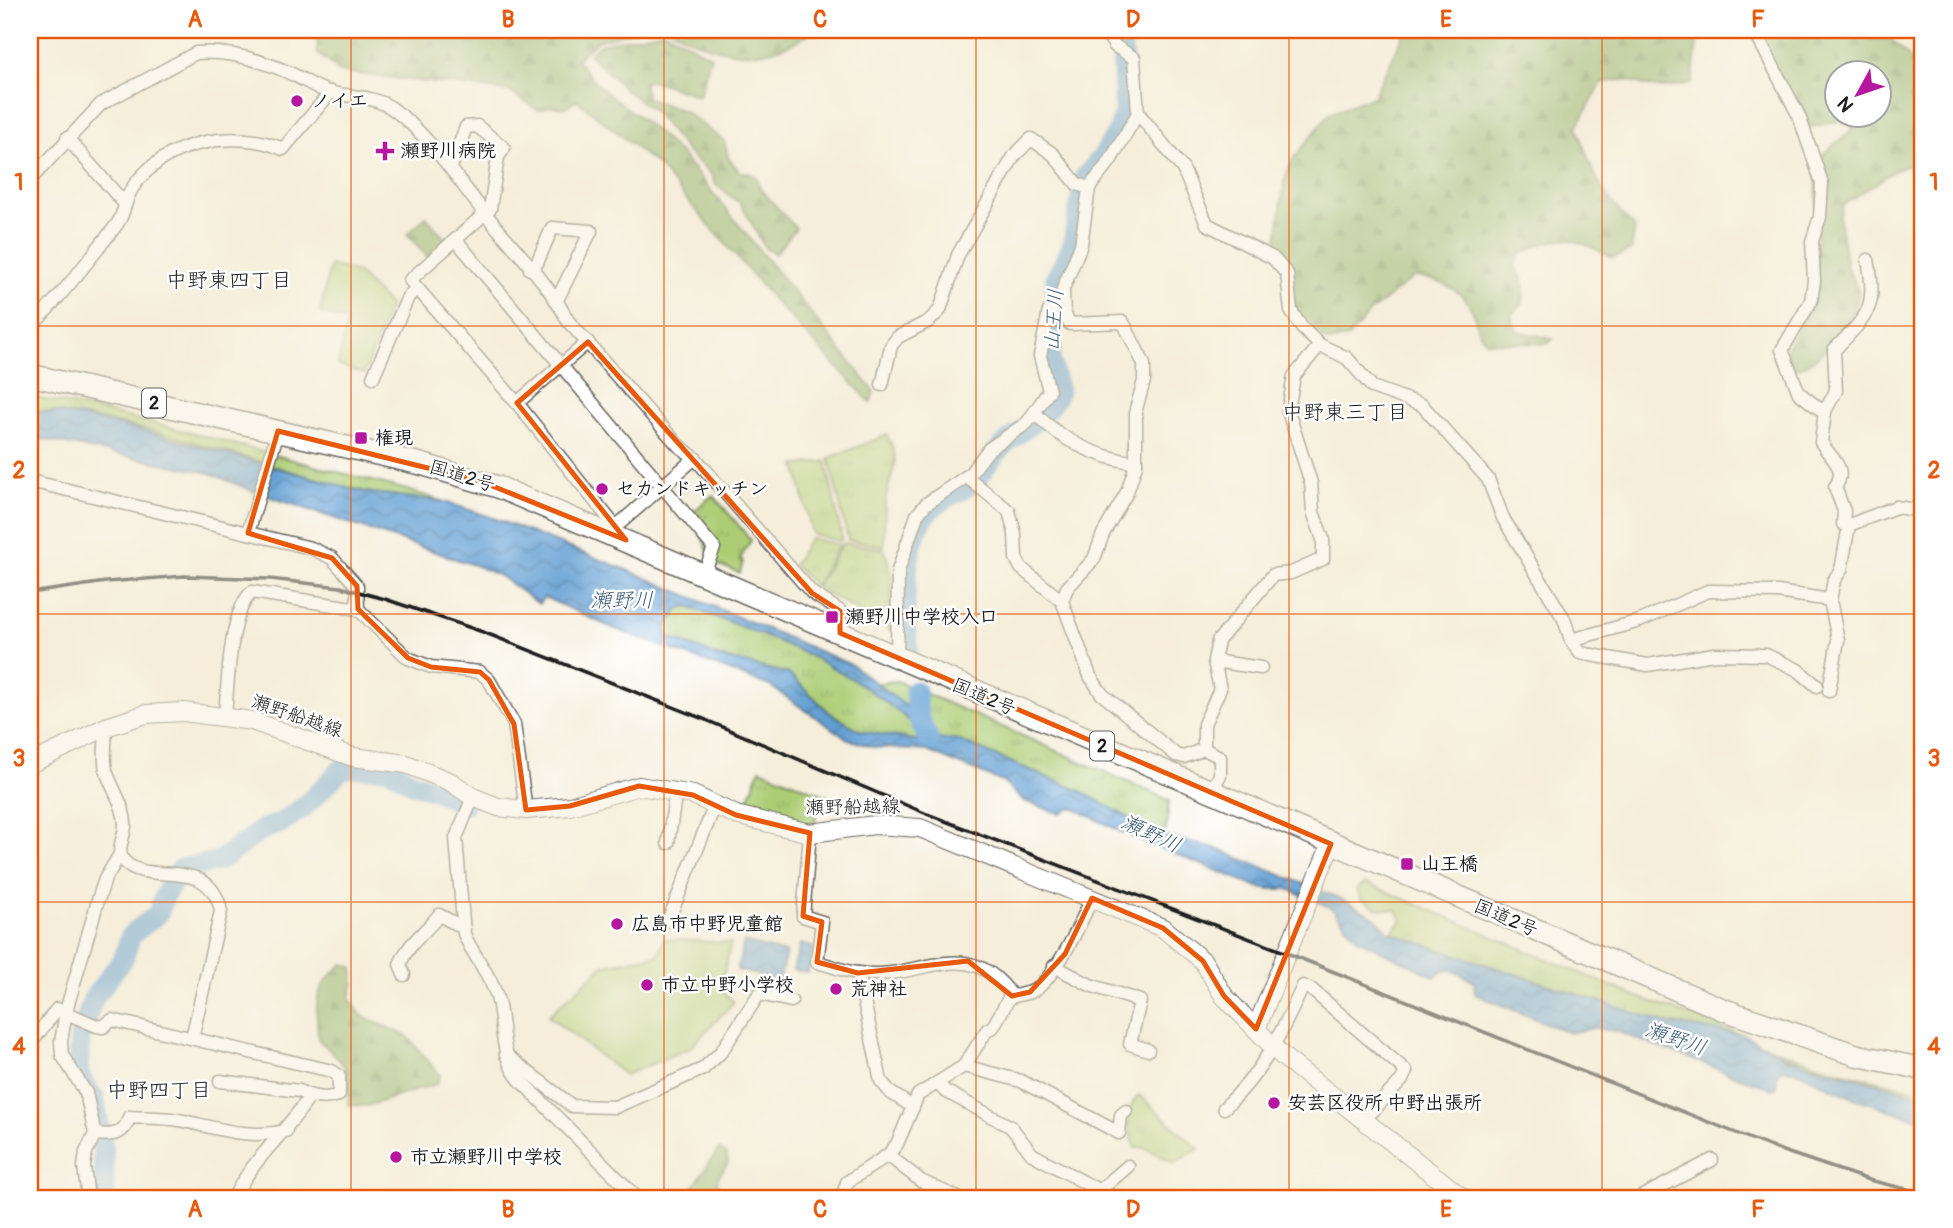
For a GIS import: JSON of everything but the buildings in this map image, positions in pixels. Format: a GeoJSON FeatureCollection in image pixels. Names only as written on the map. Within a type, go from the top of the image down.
{"type":"FeatureCollection","features":[{"type":"Feature","properties":{"kind":"highway","name":"国道2号"},"geometry":{"type":"LineString","coordinates":[[30,375],[276,441],[421,464],[480,481],[612,530],[897,660],[1722,1009],[1856,1055],[1923,1069]]}},
{"type":"Feature","properties":{"kind":"main road","name":"瀬野船越線"},"geometry":{"type":"LineString","coordinates":[[30,764],[106,727],[146,714],[184,712],[225,716],[275,727],[353,757],[406,764],[451,782],[473,797],[498,807],[526,810],[570,806],[639,786],[676,791],[736,815],[810,833],[875,825],[920,828],[1163,929],[1203,961],[1224,996],[1274,1048],[1448,1189],[1463,1198]]}},
{"type":"Feature","properties":{"kind":"main road"},"geometry":{"type":"LineString","coordinates":[[1256,1029],[1331,844]]}},
{"type":"Feature","properties":{"kind":"street"},"geometry":{"type":"LineString","coordinates":[[897,660],[898,571],[918,515],[936,496],[970,479],[989,449],[1038,416],[1049,391],[1040,356],[1059,312],[1063,289],[1082,244],[1085,186],[1116,152],[1138,113],[1134,58],[1121,51],[1105,30]]}},
{"type":"Feature","properties":{"kind":"street"},"geometry":{"type":"LineString","coordinates":[[1754,30],[1799,116],[1821,174],[1822,205],[1812,240],[1814,281],[1811,301],[1782,350],[1799,393],[1825,413]]}},
{"type":"Feature","properties":{"kind":"street"},"geometry":{"type":"LineString","coordinates":[[30,180],[101,104],[196,53],[209,52],[255,59],[331,93],[352,94],[391,107],[426,138],[451,167],[484,213],[557,300],[568,321],[678,445],[695,458],[812,593],[840,611],[840,633]]}},
{"type":"Feature","properties":{"kind":"street"},"geometry":{"type":"LineString","coordinates":[[30,328],[63,294],[119,220],[124,203],[146,171],[200,141],[269,143],[283,149],[331,93]]}},
{"type":"Feature","properties":{"kind":"street"},"geometry":{"type":"LineString","coordinates":[[1138,113],[1183,169],[1201,216],[1207,224],[1273,258],[1287,274],[1291,311],[1296,320],[1320,345],[1347,358],[1372,387],[1422,405],[1488,480],[1503,518],[1564,619],[1571,640],[1580,653],[1648,665],[1714,654],[1766,655],[1798,670],[1823,689],[1838,640],[1830,600],[1834,580],[1841,570],[1849,525]]}},
{"type":"Feature","properties":{"kind":"street"},"geometry":{"type":"LineString","coordinates":[[451,167],[466,127],[477,127],[504,148],[498,157],[490,209],[410,280],[517,403],[612,530],[695,458]]}},
{"type":"Feature","properties":{"kind":"street"},"geometry":{"type":"LineString","coordinates":[[67,138],[124,203]]}},
{"type":"Feature","properties":{"kind":"street"},"geometry":{"type":"LineString","coordinates":[[882,385],[891,346],[898,337],[929,321],[940,310],[958,255],[1014,156],[1031,139],[1053,154],[1085,186]]}},
{"type":"Feature","properties":{"kind":"street"},"geometry":{"type":"LineString","coordinates":[[530,269],[537,263],[552,228],[591,231],[557,300]]}},
{"type":"Feature","properties":{"kind":"street"},"geometry":{"type":"LineString","coordinates":[[456,240],[664,485],[714,548],[704,573]]}},
{"type":"Feature","properties":{"kind":"street"},"geometry":{"type":"LineString","coordinates":[[1868,260],[1872,298],[1851,335],[1834,350],[1836,391],[1825,413],[1821,442],[1838,463],[1839,483],[1835,487],[1844,511],[1843,524],[1849,525],[1896,507],[1923,511]]}},
{"type":"Feature","properties":{"kind":"street"},"geometry":{"type":"LineString","coordinates":[[373,377],[408,297],[417,288]]}},
{"type":"Feature","properties":{"kind":"street"},"geometry":{"type":"LineString","coordinates":[[1059,312],[1070,324],[1123,322],[1134,339],[1144,372],[1136,409],[1136,463],[1127,492],[1103,534],[1094,559],[1067,588],[1062,600]]}},
{"type":"Feature","properties":{"kind":"street"},"geometry":{"type":"LineString","coordinates":[[517,403],[588,342]]}},
{"type":"Feature","properties":{"kind":"street"},"geometry":{"type":"LineString","coordinates":[[1203,750],[1204,723],[1220,689],[1214,661],[1223,633],[1273,575],[1291,573],[1323,559],[1322,539],[1313,512],[1311,483],[1288,411],[1294,376],[1320,345]]}},
{"type":"Feature","properties":{"kind":"street"},"geometry":{"type":"LineString","coordinates":[[1038,416],[1079,447],[1112,459],[1136,463]]}},
{"type":"Feature","properties":{"kind":"street"},"geometry":{"type":"LineString","coordinates":[[248,533],[276,441]]}},
{"type":"Feature","properties":{"kind":"street"},"geometry":{"type":"LineString","coordinates":[[970,479],[1009,511],[1015,534],[1016,558],[1021,568],[1062,600],[1090,676],[1102,694],[1176,755],[1184,757],[1203,750],[1220,757],[1220,775],[1211,793]]}},
{"type":"Feature","properties":{"kind":"street"},"geometry":{"type":"LineString","coordinates":[[30,481],[248,533],[260,533],[325,553],[357,586],[358,609]]}},
{"type":"Feature","properties":{"kind":"street"},"geometry":{"type":"LineString","coordinates":[[225,716],[232,647],[242,601],[252,592],[358,609],[408,658],[431,667],[480,671],[489,680],[514,724],[526,810]]}},
{"type":"Feature","properties":{"kind":"street"},"geometry":{"type":"LineString","coordinates":[[1571,640],[1640,621],[1708,592],[1777,592],[1830,600]]}},
{"type":"Feature","properties":{"kind":"street"},"geometry":{"type":"LineString","coordinates":[[1214,661],[1261,668]]}},
{"type":"Feature","properties":{"kind":"street"},"geometry":{"type":"LineString","coordinates":[[88,1198],[84,1167],[86,1152],[95,1134],[86,1093],[62,1055],[61,1042],[66,1011],[98,900],[105,879],[120,854],[125,824],[116,787],[105,766],[106,727]]}},
{"type":"Feature","properties":{"kind":"street"},"geometry":{"type":"LineString","coordinates":[[668,843],[676,791]]}},
{"type":"Feature","properties":{"kind":"street"},"geometry":{"type":"LineString","coordinates":[[473,797],[456,838],[455,856],[464,928],[470,948],[488,975],[497,998],[505,1054],[511,1070],[637,1198]]}},
{"type":"Feature","properties":{"kind":"street"},"geometry":{"type":"LineString","coordinates":[[668,921],[715,806]]}},
{"type":"Feature","properties":{"kind":"street"},"geometry":{"type":"LineString","coordinates":[[810,833],[803,916],[822,922],[817,962],[858,973],[908,972],[951,961],[968,961],[1003,984],[1012,996]]}},
{"type":"Feature","properties":{"kind":"street"},"geometry":{"type":"LineString","coordinates":[[120,854],[134,868],[197,878],[218,897],[221,911],[192,1038]]}},
{"type":"Feature","properties":{"kind":"street"},"geometry":{"type":"LineString","coordinates":[[842,1198],[847,1182],[888,1155],[906,1129],[918,1095],[964,1066],[1012,996],[1039,986],[1065,954],[1092,898]]}},
{"type":"Feature","properties":{"kind":"street"},"geometry":{"type":"LineString","coordinates":[[404,975],[400,964],[405,951],[415,937],[439,915],[464,928]]}},
{"type":"Feature","properties":{"kind":"street"},"geometry":{"type":"LineString","coordinates":[[1054,966],[1090,985],[1140,1001],[1130,1044],[1149,1050]]}},
{"type":"Feature","properties":{"kind":"street"},"geometry":{"type":"LineString","coordinates":[[858,973],[881,1081],[913,1107]]}},
{"type":"Feature","properties":{"kind":"street"},"geometry":{"type":"LineString","coordinates":[[1224,1108],[1237,1096],[1274,1048],[1303,986],[1312,990],[1406,1071],[1402,1080],[1364,1119]]}},
{"type":"Feature","properties":{"kind":"street"},"geometry":{"type":"LineString","coordinates":[[505,1054],[572,1106],[615,1107],[703,1069],[721,1052],[759,994],[791,1001]]}},
{"type":"Feature","properties":{"kind":"street"},"geometry":{"type":"LineString","coordinates":[[30,1044],[57,1009],[97,1026],[103,1027],[112,1020],[332,1071],[339,1076],[339,1095],[310,1097],[299,1091],[220,1081]]}},
{"type":"Feature","properties":{"kind":"street"},"geometry":{"type":"LineString","coordinates":[[964,1066],[1021,1081],[1119,1133],[1121,1115],[1126,1111]]}},
{"type":"Feature","properties":{"kind":"street"},"geometry":{"type":"LineString","coordinates":[[937,1083],[945,1091],[1011,1127],[1032,1154],[1096,1194],[1128,1166]]}},
{"type":"Feature","properties":{"kind":"street"},"geometry":{"type":"LineString","coordinates":[[234,1198],[253,1167],[286,1131],[310,1097]]}},
{"type":"Feature","properties":{"kind":"street"},"geometry":{"type":"LineString","coordinates":[[95,1134],[119,1133],[127,1127],[129,1117],[170,1119],[226,1133],[261,1136],[286,1131]]}},
{"type":"Feature","properties":{"kind":"street"},"geometry":{"type":"LineString","coordinates":[[888,1155],[921,1181],[958,1198]]}},
{"type":"Feature","properties":{"kind":"street"},"geometry":{"type":"LineString","coordinates":[[1639,1198],[1712,1160]]}},
{"type":"Feature","properties":{"kind":"highlighted area"},"geometry":{"type":"Polygon","coordinates":[[[588,342],[812,593],[840,611],[840,633],[1331,844],[1256,1029],[1224,996],[1203,961],[1163,928],[1092,898],[1065,954],[1030,992],[1012,996],[968,961],[858,973],[817,962],[822,922],[803,916],[810,833],[736,815],[693,795],[639,786],[570,806],[526,810],[514,724],[489,680],[480,672],[431,667],[408,658],[358,609],[357,586],[332,558],[248,533],[278,431],[480,481],[626,540],[517,403],[588,342]]]}},
{"type":"Feature","properties":{"kind":"green space"},"geometry":{"type":"Polygon","coordinates":[[[1805,28],[1853,39],[1891,39],[1911,59],[1923,65],[1923,171],[1916,162],[1894,171],[1843,205],[1839,217],[1847,268],[1859,291],[1855,311],[1838,337],[1815,359],[1797,369],[1788,361],[1787,347],[1817,294],[1816,166],[1828,150],[1852,130],[1894,130],[1894,60],[1824,60],[1824,124],[1811,127],[1801,121],[1803,107],[1791,99],[1751,30],[1805,28]]]}},
{"type":"Feature","properties":{"kind":"green space"},"geometry":{"type":"Polygon","coordinates":[[[317,30],[638,30],[597,41],[577,59],[600,86],[682,155],[874,391],[871,403],[772,298],[657,165],[577,100],[564,108],[551,106],[538,110],[508,91],[340,72],[317,53],[317,30]]]}},
{"type":"Feature","properties":{"kind":"green space"},"geometry":{"type":"Polygon","coordinates":[[[672,30],[814,30],[779,49],[743,53],[708,46],[672,30]]]}},
{"type":"Feature","properties":{"kind":"green space"},"geometry":{"type":"Polygon","coordinates":[[[1406,30],[1699,30],[1692,83],[1662,88],[1628,80],[1602,83],[1577,127],[1599,182],[1614,205],[1635,228],[1631,250],[1613,258],[1586,245],[1566,240],[1546,243],[1519,255],[1515,266],[1524,282],[1523,303],[1511,315],[1517,331],[1553,339],[1548,344],[1487,342],[1477,329],[1471,308],[1454,289],[1438,282],[1414,277],[1370,312],[1349,337],[1330,342],[1307,332],[1298,318],[1286,268],[1276,250],[1284,181],[1293,159],[1331,112],[1373,97],[1406,30]]]}},
{"type":"Feature","properties":{"kind":"green space"},"geometry":{"type":"Polygon","coordinates":[[[664,31],[711,56],[699,96],[651,80],[643,83],[647,98],[684,111],[724,141],[729,159],[740,172],[752,174],[758,180],[761,190],[796,228],[775,254],[765,248],[741,204],[716,185],[711,174],[689,154],[655,112],[628,92],[589,54],[600,44],[664,31]]]}},
{"type":"Feature","properties":{"kind":"green space"},"geometry":{"type":"Polygon","coordinates":[[[426,217],[449,243],[430,260],[407,234],[426,217]]]}},
{"type":"Feature","properties":{"kind":"green space"},"geometry":{"type":"Polygon","coordinates":[[[330,265],[358,273],[390,306],[364,374],[338,365],[347,321],[320,313],[330,265]]]}},
{"type":"Feature","properties":{"kind":"green space"},"geometry":{"type":"Polygon","coordinates":[[[30,397],[167,427],[442,501],[362,491],[155,432],[113,422],[30,411],[30,397]]]}},
{"type":"Feature","properties":{"kind":"green space"},"geometry":{"type":"Polygon","coordinates":[[[887,435],[895,460],[885,503],[884,546],[848,540],[829,458],[887,435]]]}},
{"type":"Feature","properties":{"kind":"green space"},"geometry":{"type":"Polygon","coordinates":[[[826,461],[842,538],[840,541],[812,534],[796,465],[826,461]]]}},
{"type":"Feature","properties":{"kind":"green space"},"geometry":{"type":"Polygon","coordinates":[[[713,495],[751,540],[740,559],[743,561],[740,573],[713,563],[692,513],[713,495]]]}},
{"type":"Feature","properties":{"kind":"green space"},"geometry":{"type":"Polygon","coordinates":[[[810,538],[839,545],[815,586],[793,565],[810,538]]]}},
{"type":"Feature","properties":{"kind":"green space"},"geometry":{"type":"Polygon","coordinates":[[[843,543],[884,549],[892,573],[891,631],[816,587],[843,543]]]}},
{"type":"Feature","properties":{"kind":"green space"},"geometry":{"type":"Polygon","coordinates":[[[686,606],[794,648],[845,674],[894,708],[921,733],[927,743],[861,731],[830,713],[789,674],[719,657],[667,637],[666,629],[678,609],[686,606]]]}},
{"type":"Feature","properties":{"kind":"green space"},"geometry":{"type":"Polygon","coordinates":[[[897,681],[1169,800],[1166,830],[1160,835],[1080,791],[982,750],[940,740],[923,719],[897,702],[878,683],[897,681]]]}},
{"type":"Feature","properties":{"kind":"green space"},"geometry":{"type":"Polygon","coordinates":[[[760,769],[839,801],[839,804],[815,809],[816,821],[807,825],[744,811],[760,769]]]}},
{"type":"Feature","properties":{"kind":"green space"},"geometry":{"type":"Polygon","coordinates":[[[1366,883],[1635,996],[1744,1035],[1666,1023],[1402,937],[1392,932],[1402,920],[1397,910],[1376,908],[1360,898],[1357,889],[1366,883]]]}},
{"type":"Feature","properties":{"kind":"green space"},"geometry":{"type":"Polygon","coordinates":[[[664,939],[731,943],[720,989],[734,1002],[690,1048],[625,1075],[548,1016],[604,965],[658,955],[664,939]]]}},
{"type":"Feature","properties":{"kind":"green space"},"geometry":{"type":"Polygon","coordinates":[[[343,964],[353,967],[354,982],[350,999],[362,1016],[407,1036],[440,1075],[437,1084],[367,1106],[348,1105],[348,1074],[340,1061],[318,1039],[317,1015],[321,989],[343,964]]]}},
{"type":"Feature","properties":{"kind":"green space"},"geometry":{"type":"Polygon","coordinates":[[[1763,1044],[1842,1071],[1923,1091],[1923,1096],[1821,1069],[1763,1044]]]}},
{"type":"Feature","properties":{"kind":"green space"},"geometry":{"type":"Polygon","coordinates":[[[1139,1095],[1199,1149],[1174,1163],[1145,1148],[1135,1148],[1128,1114],[1139,1095]]]}},
{"type":"Feature","properties":{"kind":"green space"},"geometry":{"type":"Polygon","coordinates":[[[719,1149],[727,1154],[728,1163],[717,1179],[721,1198],[685,1198],[719,1149]]]}},
{"type":"Feature","properties":{"kind":"water","name":"瀬野川"},"geometry":{"type":"Polygon","coordinates":[[[30,411],[56,412],[132,428],[365,492],[442,501],[488,516],[632,572],[852,665],[923,719],[940,740],[955,739],[1080,791],[1160,835],[1212,847],[1341,899],[1375,917],[1388,931],[1402,937],[1666,1023],[1744,1035],[1789,1059],[1923,1096],[1923,1121],[1851,1097],[1794,1070],[1780,1070],[1777,1075],[1777,1088],[1772,1089],[1615,1031],[1594,1028],[1569,1033],[1475,994],[1474,981],[1452,970],[1443,971],[1435,977],[1359,940],[1332,908],[1288,889],[1263,889],[1132,837],[1076,809],[1068,809],[1061,814],[1024,801],[1003,782],[927,751],[872,747],[848,739],[770,686],[610,627],[544,597],[539,604],[500,576],[477,566],[250,490],[210,473],[30,437],[30,411]],[[686,606],[678,609],[666,629],[667,637],[719,657],[789,674],[830,713],[861,731],[927,742],[907,719],[845,674],[794,648],[686,606]]]}},
{"type":"Feature","properties":{"kind":"water"},"geometry":{"type":"Polygon","coordinates":[[[744,942],[786,953],[779,981],[737,970],[744,942]]]}},
{"type":"Feature","properties":{"kind":"water"},"geometry":{"type":"Polygon","coordinates":[[[800,944],[813,947],[808,973],[793,970],[800,944]]]}},
{"type":"Feature","properties":{"kind":"waterway","name":"山王川"},"geometry":{"type":"LineString","coordinates":[[908,649],[905,614],[907,573],[915,535],[923,519],[938,503],[971,484],[1001,448],[1042,414],[1059,391],[1050,360],[1056,278],[1072,247],[1085,177],[1119,130],[1125,110],[1122,47],[1114,30]]}},
{"type":"Feature","properties":{"kind":"waterway","name":"山王川"},"geometry":{"type":"LineString","coordinates":[[915,691],[919,719],[929,740]]}},
{"type":"Feature","properties":{"kind":"waterway"},"geometry":{"type":"LineString","coordinates":[[105,1198],[103,1148],[94,1098],[78,1070],[80,1038],[93,999],[123,959],[131,935],[158,914],[165,894],[181,869],[219,861],[263,829],[279,824],[304,807],[343,768],[389,768],[412,783],[435,790],[464,804]]}},
{"type":"Feature","properties":{"kind":"railway"},"geometry":{"type":"LineString","coordinates":[[30,593],[106,582],[185,576],[270,579],[340,587],[385,599],[483,632],[706,720],[927,814],[1287,953],[1771,1147],[1869,1180],[1923,1193]]}},
{"type":"Feature","properties":{"kind":"place","name":"ノイエ"},"geometry":{"type":"Point","coordinates":[297,101]}},
{"type":"Feature","properties":{"kind":"place","name":"瀬野川病院"},"geometry":{"type":"Point","coordinates":[385,151]}},
{"type":"Feature","properties":{"kind":"place","name":"権現"},"geometry":{"type":"Point","coordinates":[361,438]}},
{"type":"Feature","properties":{"kind":"place","name":"セカンドキッチン"},"geometry":{"type":"Point","coordinates":[602,489]}},
{"type":"Feature","properties":{"kind":"place","name":"瀬野川中学校入口"},"geometry":{"type":"Point","coordinates":[832,617]}},
{"type":"Feature","properties":{"kind":"place","name":"山王橋"},"geometry":{"type":"Point","coordinates":[1407,864]}},
{"type":"Feature","properties":{"kind":"place","name":"広島市中野児童館"},"geometry":{"type":"Point","coordinates":[617,924]}},
{"type":"Feature","properties":{"kind":"place","name":"市立中野小学校"},"geometry":{"type":"Point","coordinates":[647,985]}},
{"type":"Feature","properties":{"kind":"place","name":"荒神社"},"geometry":{"type":"Point","coordinates":[836,989]}},
{"type":"Feature","properties":{"kind":"place","name":"安芸区役所 中野出張所"},"geometry":{"type":"Point","coordinates":[1274,1103]}},
{"type":"Feature","properties":{"kind":"place","name":"市立瀬野川中学校"},"geometry":{"type":"Point","coordinates":[396,1157]}},
{"type":"Feature","properties":{"kind":"district","name":"中野東四丁目"},"geometry":{"type":"Point","coordinates":[229,280]}},
{"type":"Feature","properties":{"kind":"district","name":"中野東三丁目"},"geometry":{"type":"Point","coordinates":[1345,412]}},
{"type":"Feature","properties":{"kind":"district","name":"中野四丁目"},"geometry":{"type":"Point","coordinates":[159,1090]}}]}
